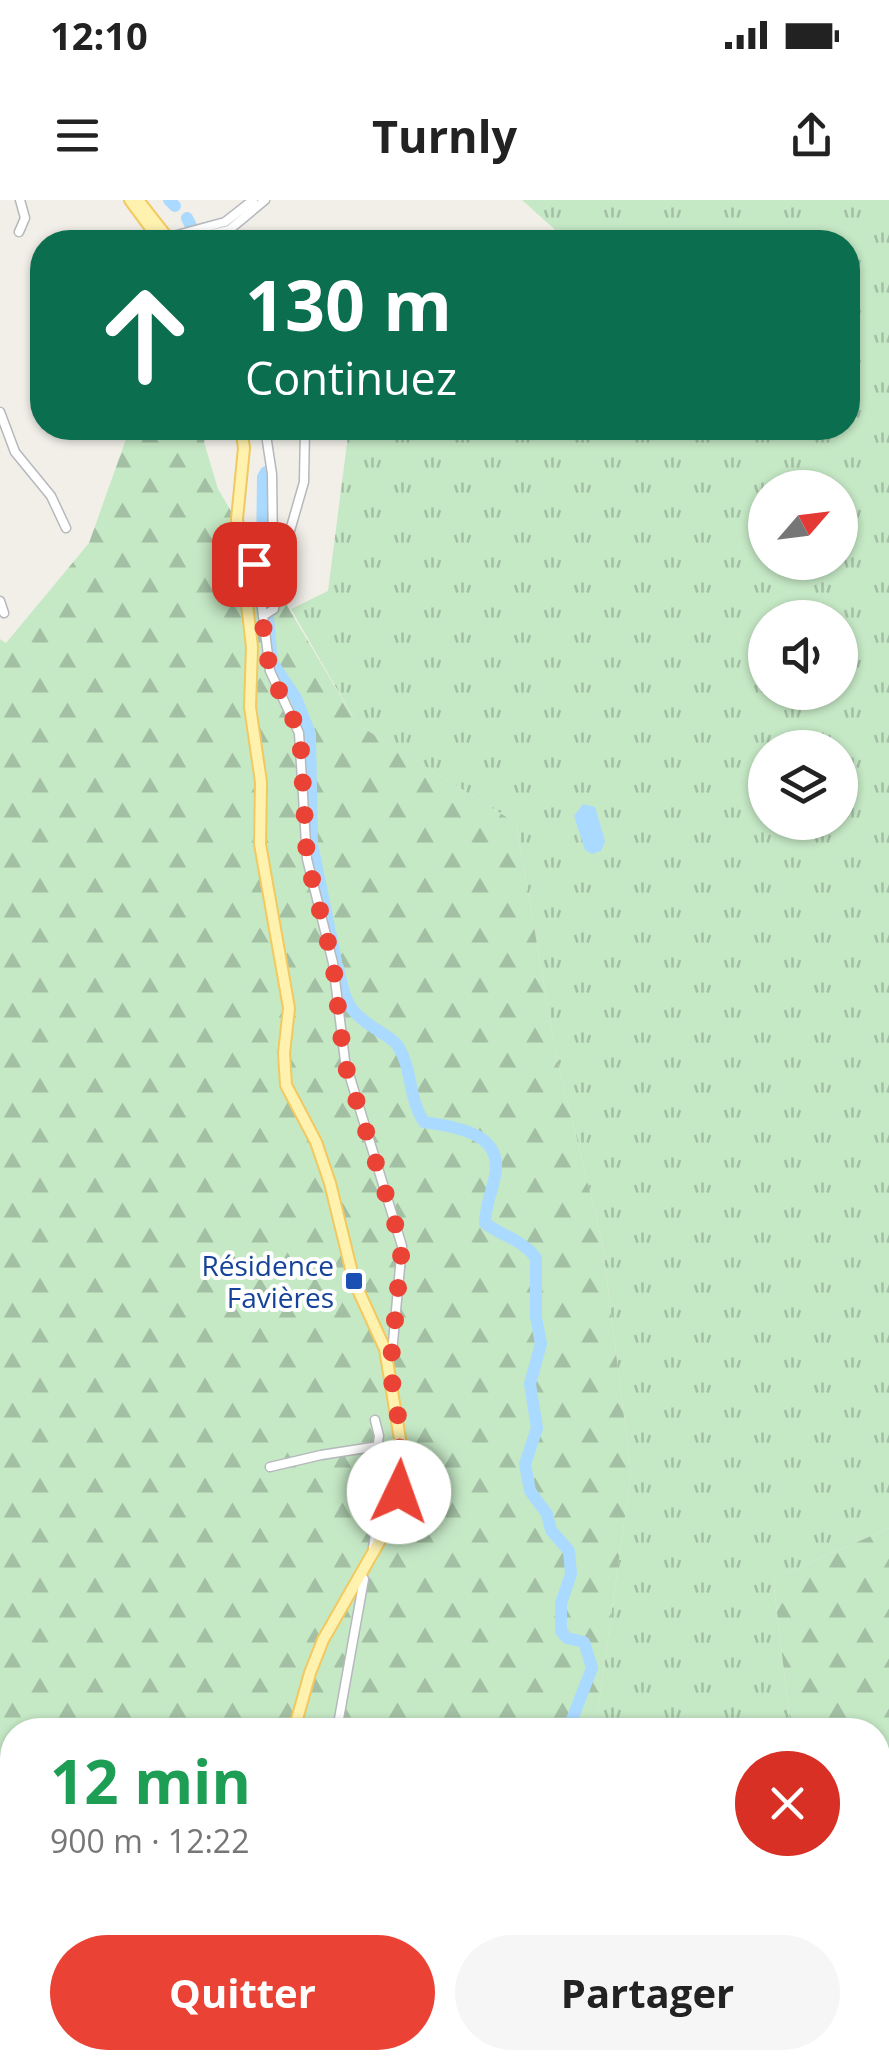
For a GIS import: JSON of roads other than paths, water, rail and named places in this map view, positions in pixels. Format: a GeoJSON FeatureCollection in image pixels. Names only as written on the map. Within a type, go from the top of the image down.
{"type":"FeatureCollection","features":[{"type":"Feature","properties":{"kind":"main road"},"geometry":{"type":"LineString","coordinates":[[130,200],[159,230]]}},
{"type":"Feature","properties":{"kind":"main road"},"geometry":{"type":"LineString","coordinates":[[138,200],[149,218]]}},
{"type":"Feature","properties":{"kind":"main road"},"geometry":{"type":"LineString","coordinates":[[243,440],[237,508],[239,541],[252,648],[250,707],[261,782],[260,844],[289,1008],[284,1070],[291,1097],[326,1169],[348,1261],[385,1359],[402,1452],[399,1492],[391,1521],[323,1640],[298,1718]]}},
{"type":"Feature","properties":{"kind":"street"},"geometry":{"type":"LineString","coordinates":[[20,200],[25,221],[20,232]]}},
{"type":"Feature","properties":{"kind":"street"},"geometry":{"type":"LineString","coordinates":[[222,230],[253,200]]}},
{"type":"Feature","properties":{"kind":"street"},"geometry":{"type":"LineString","coordinates":[[227,230],[265,200]]}},
{"type":"Feature","properties":{"kind":"street"},"geometry":{"type":"LineString","coordinates":[[0,412],[15,452],[51,496],[66,528]]}},
{"type":"Feature","properties":{"kind":"street"},"geometry":{"type":"LineString","coordinates":[[266,616],[274,610],[282,571],[267,440]]}},
{"type":"Feature","properties":{"kind":"street"},"geometry":{"type":"LineString","coordinates":[[261,568],[286,548],[302,492],[304,440]]}},
{"type":"Feature","properties":{"kind":"street"},"geometry":{"type":"LineString","coordinates":[[239,541],[261,568],[270,672],[300,733],[307,859],[333,962],[344,1061],[402,1246],[392,1352],[385,1359]]}},
{"type":"Feature","properties":{"kind":"street"},"geometry":{"type":"LineString","coordinates":[[0,601],[4,613]]}},
{"type":"Feature","properties":{"kind":"street"},"geometry":{"type":"LineString","coordinates":[[375,1420],[379,1506],[372,1548],[376,1551]]}},
{"type":"Feature","properties":{"kind":"street"},"geometry":{"type":"LineString","coordinates":[[270,1467],[379,1446]]}},
{"type":"Feature","properties":{"kind":"street"},"geometry":{"type":"LineString","coordinates":[[339,1718],[364,1579],[361,1576]]}},
{"type":"Feature","properties":{"kind":"water"},"geometry":{"type":"Polygon","coordinates":[[[583,804],[595,807],[605,841],[601,851],[592,854],[585,850],[574,816],[583,804]]]}},
{"type":"Feature","properties":{"kind":"waterway"},"geometry":{"type":"LineString","coordinates":[[169,200],[175,206]]}},
{"type":"Feature","properties":{"kind":"waterway"},"geometry":{"type":"LineString","coordinates":[[187,218],[191,226]]}},
{"type":"Feature","properties":{"kind":"waterway"},"geometry":{"type":"LineString","coordinates":[[266,472],[262,554],[272,662],[296,698],[310,734]]}},
{"type":"Feature","properties":{"kind":"waterway"},"geometry":{"type":"LineString","coordinates":[[310,736],[312,844],[336,961]]}},
{"type":"Feature","properties":{"kind":"waterway"},"geometry":{"type":"LineString","coordinates":[[338,967],[354,1012],[398,1046],[424,1122],[474,1134],[492,1150],[495,1176],[485,1223],[524,1246],[536,1258],[536,1317],[541,1344],[530,1384],[537,1428],[525,1464],[530,1491],[547,1514],[551,1530],[569,1551],[571,1574],[561,1603],[561,1631],[567,1638],[584,1642],[592,1668],[573,1718]]}},
{"type":"Feature","properties":{"kind":"place","name":"Résidence Favières"},"geometry":{"type":"Point","coordinates":[354,1281]}}]}
